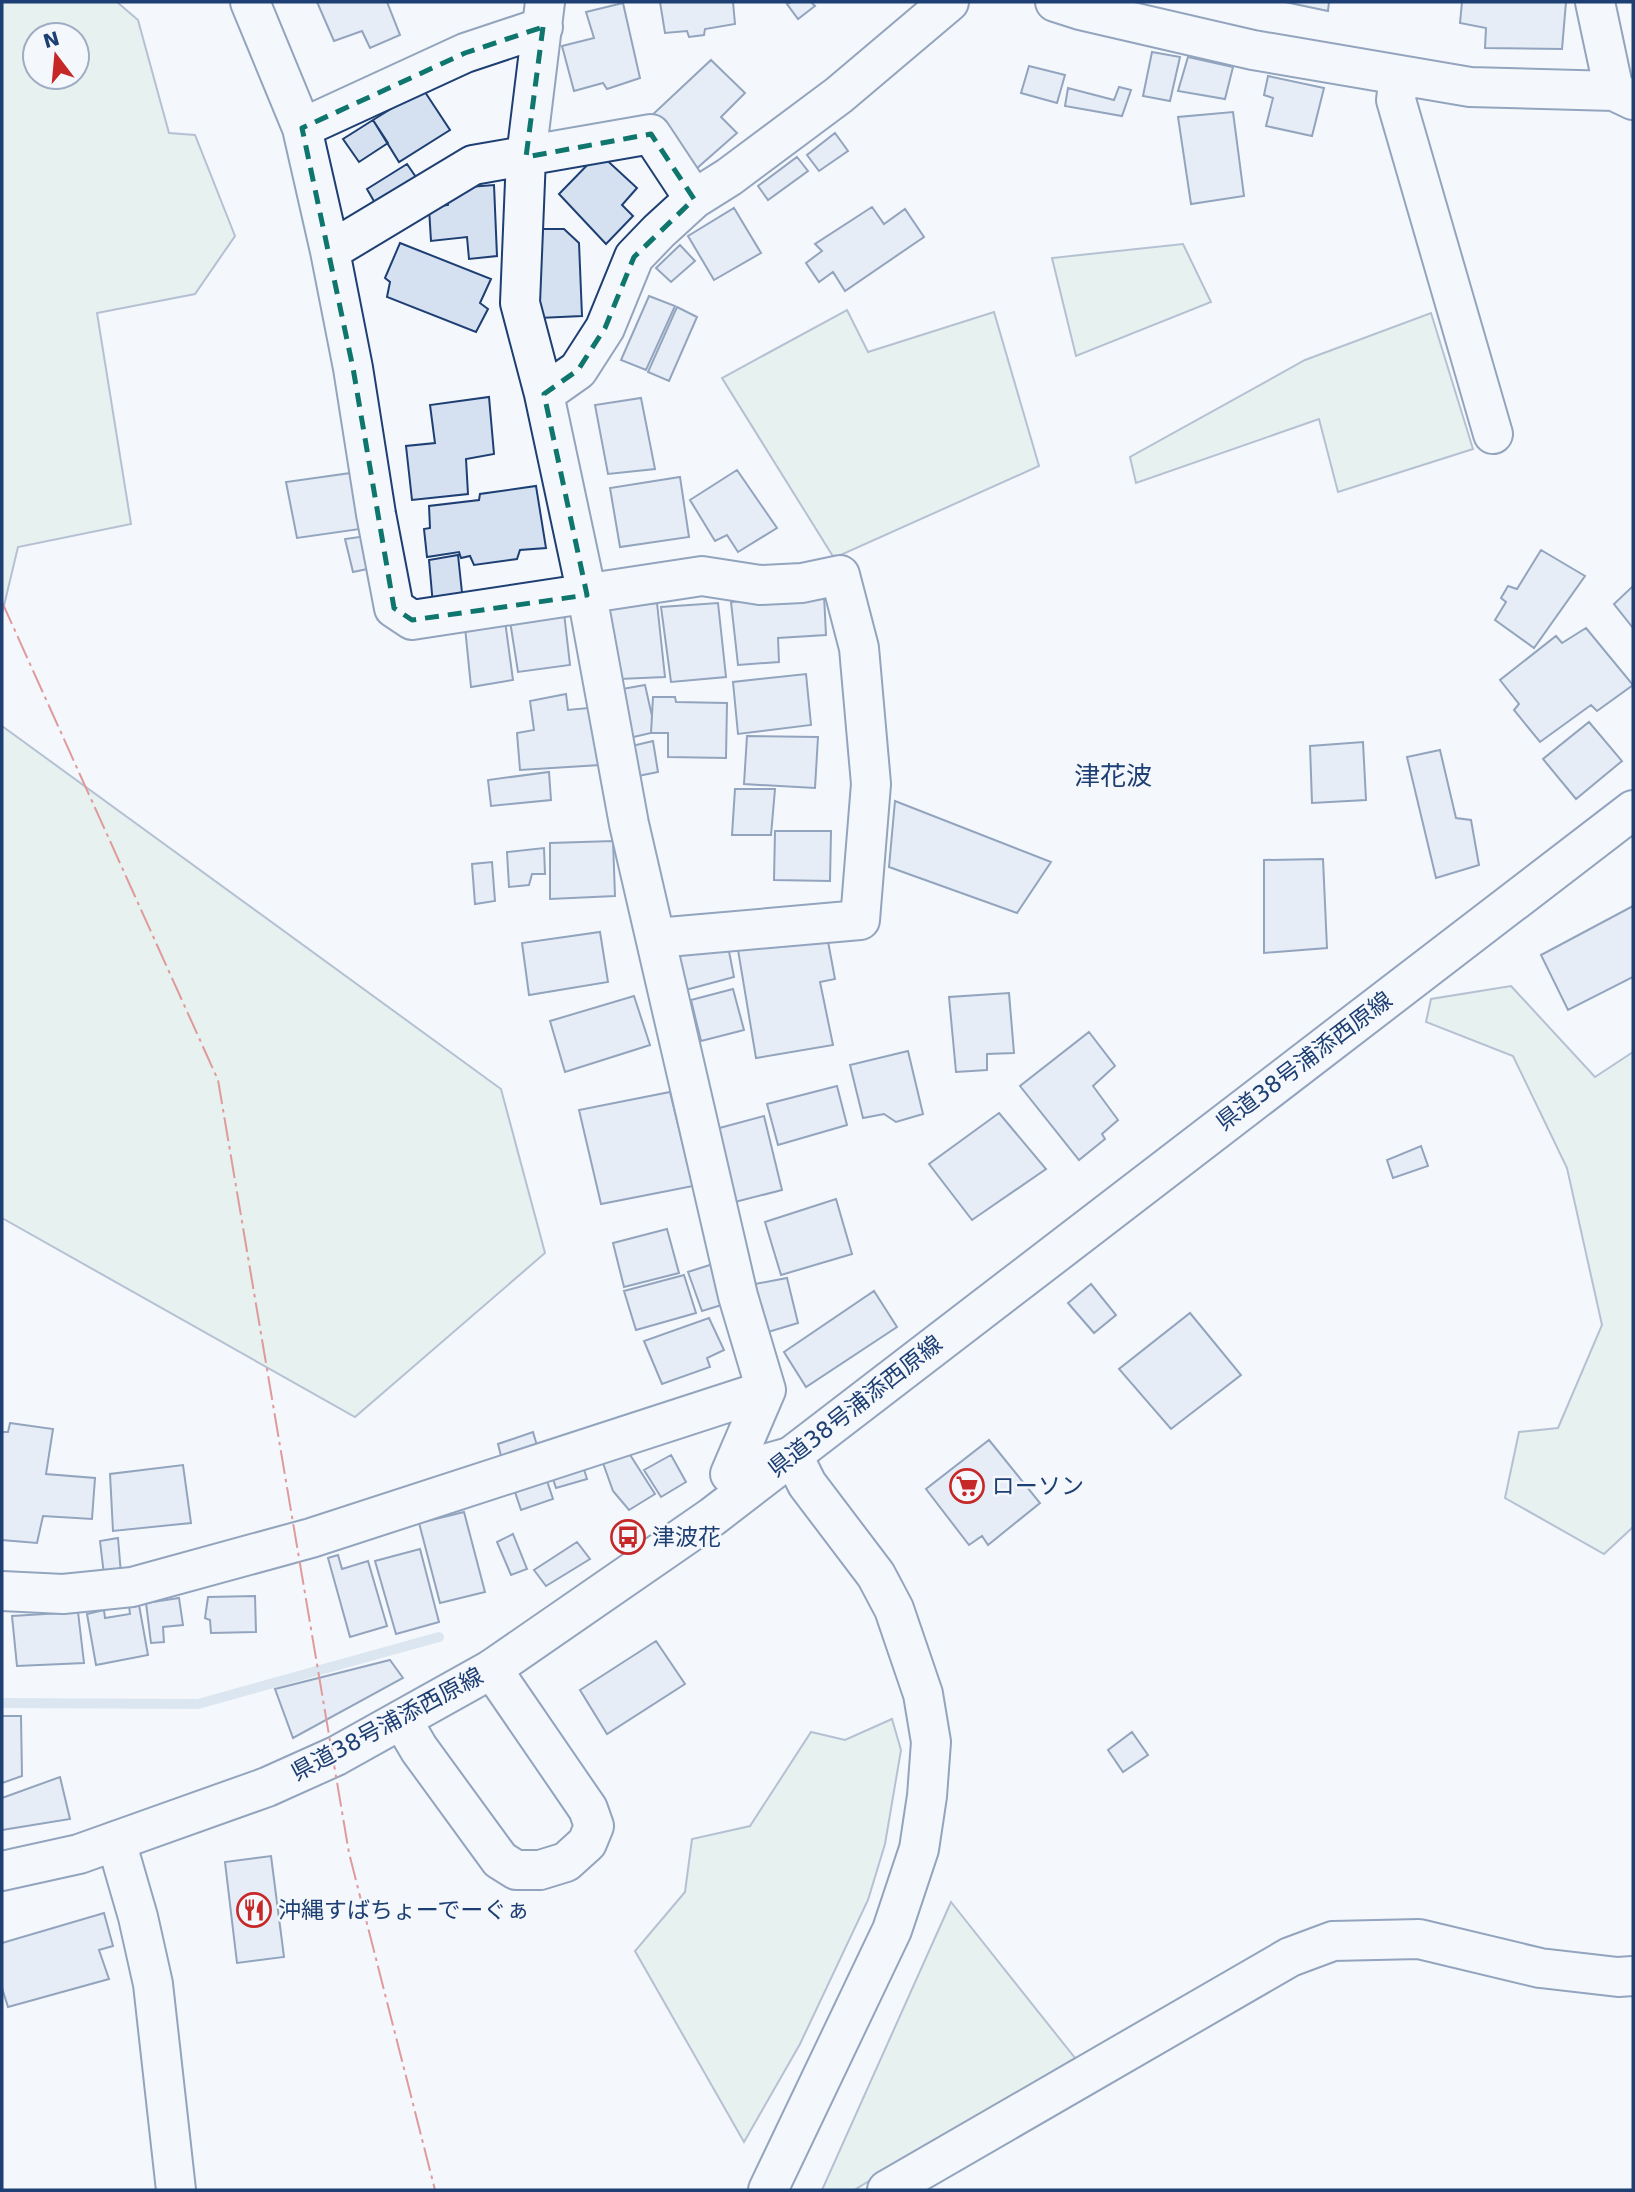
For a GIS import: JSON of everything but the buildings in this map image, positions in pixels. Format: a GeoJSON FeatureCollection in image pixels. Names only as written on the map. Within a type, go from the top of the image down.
{"type":"FeatureCollection","features":[{"type":"Feature","properties":{"kind":"street"},"geometry":{"type":"LineString","coordinates":[[544,394],[578,370],[605,328],[634,257],[694,199],[729,177],[839,95],[949,2]]}},
{"type":"Feature","properties":{"kind":"street"},"geometry":{"type":"LineString","coordinates":[[1055,2],[1093,7],[1253,50],[1470,87],[1623,96],[1595,2]]}},
{"type":"Feature","properties":{"kind":"street"},"geometry":{"type":"LineString","coordinates":[[256,3],[302,128],[353,368],[394,608],[412,620],[702,576],[760,586],[803,583],[840,575],[859,648],[871,784],[860,920],[656,938]]}},
{"type":"Feature","properties":{"kind":"street"},"geometry":{"type":"LineString","coordinates":[[302,128],[544,15]]}},
{"type":"Feature","properties":{"kind":"street"},"geometry":{"type":"LineString","coordinates":[[544,15],[526,158],[520,303],[544,394],[587,595],[629,824],[738,1296],[766,1390],[730,1474],[793,1456],[807,1484],[876,1575],[894,1609],[923,1694],[931,1741],[919,1849],[904,1899],[892,1930],[768,2190]]}},
{"type":"Feature","properties":{"kind":"street"},"geometry":{"type":"LineString","coordinates":[[1399,75],[1396,100],[1493,434]]}},
{"type":"Feature","properties":{"kind":"street"},"geometry":{"type":"LineString","coordinates":[[330,251],[473,166],[651,134],[694,199]]}},
{"type":"Feature","properties":{"kind":"street","name":"県道38号浦添西原線"},"geometry":{"type":"LineString","coordinates":[[2,1871],[79,1854],[267,1787],[336,1756],[492,1668],[712,1517],[1633,810]]}},
{"type":"Feature","properties":{"kind":"street"},"geometry":{"type":"LineString","coordinates":[[2,1591],[63,1594],[132,1587],[311,1538],[766,1390]]}},
{"type":"Feature","properties":{"kind":"street"},"geometry":{"type":"LineString","coordinates":[[402,1720],[419,1749],[500,1860],[516,1870],[540,1870],[566,1862],[587,1843],[594,1826],[588,1809],[492,1668]]}},
{"type":"Feature","properties":{"kind":"street"},"geometry":{"type":"LineString","coordinates":[[116,1841],[138,1917],[153,1983],[176,2190]]}},
{"type":"Feature","properties":{"kind":"street"},"geometry":{"type":"LineString","coordinates":[[887,2190],[1290,1957],[1333,1941],[1419,1939],[1539,1968],[1618,1977],[1633,1976]]}},
{"type":"Feature","properties":{"kind":"highlighted area"},"geometry":{"type":"Polygon","coordinates":[[[543,27],[526,157],[651,134],[694,199],[634,257],[605,328],[578,370],[544,394],[587,595],[412,620],[394,608],[353,368],[302,128],[465,53],[543,27]]]}},
{"type":"Feature","properties":{"kind":"shaded area"},"geometry":{"type":"Polygon","coordinates":[[[2,2],[117,2],[138,20],[169,133],[195,135],[235,236],[195,294],[97,313],[131,524],[18,547],[2,614],[2,2]]]}},
{"type":"Feature","properties":{"kind":"shaded area"},"geometry":{"type":"Polygon","coordinates":[[[1183,244],[1211,302],[1076,356],[1052,258],[1183,244]]]}},
{"type":"Feature","properties":{"kind":"shaded area"},"geometry":{"type":"Polygon","coordinates":[[[847,310],[868,352],[994,312],[1039,466],[834,558],[722,378],[847,310]]]}},
{"type":"Feature","properties":{"kind":"shaded area"},"geometry":{"type":"Polygon","coordinates":[[[1431,313],[1473,449],[1338,492],[1319,419],[1136,483],[1130,457],[1305,360],[1431,313]]]}},
{"type":"Feature","properties":{"kind":"shaded area"},"geometry":{"type":"Polygon","coordinates":[[[2,726],[501,1089],[545,1253],[355,1417],[2,1218],[2,726]]]}},
{"type":"Feature","properties":{"kind":"shaded area"},"geometry":{"type":"Polygon","coordinates":[[[1511,986],[1595,1077],[1633,1052],[1633,1527],[1604,1554],[1505,1498],[1519,1432],[1558,1428],[1602,1325],[1567,1168],[1513,1056],[1426,1022],[1431,999],[1511,986]]]}},
{"type":"Feature","properties":{"kind":"shaded area"},"geometry":{"type":"Polygon","coordinates":[[[892,1719],[901,1750],[885,1844],[868,1900],[800,2044],[744,2142],[635,1951],[685,1892],[692,1839],[750,1826],[811,1732],[845,1740],[892,1719]]]}},
{"type":"Feature","properties":{"kind":"shaded area"},"geometry":{"type":"Polygon","coordinates":[[[951,1902],[1075,2058],[854,2190],[822,2190],[951,1902]]]}},
{"type":"Feature","properties":{"kind":"waterway"},"geometry":{"type":"LineString","coordinates":[[2,1703],[198,1704],[439,1637]]}},
{"type":"Feature","properties":{"kind":"power"},"geometry":{"type":"LineString","coordinates":[[2,602],[218,1080],[349,1853],[435,2190]]}},
{"type":"Feature","properties":{"kind":"place","name":"ローソン"},"geometry":{"type":"Point","coordinates":[967,1486]}},
{"type":"Feature","properties":{"kind":"place","name":"津波花"},"geometry":{"type":"Point","coordinates":[628,1537]}},
{"type":"Feature","properties":{"kind":"place","name":"沖縄すばちょーでーぐぁ"},"geometry":{"type":"Point","coordinates":[254,1910]}},
{"type":"Feature","properties":{"kind":"district","name":"津花波"},"geometry":{"type":"Point","coordinates":[1113,776]}}]}
